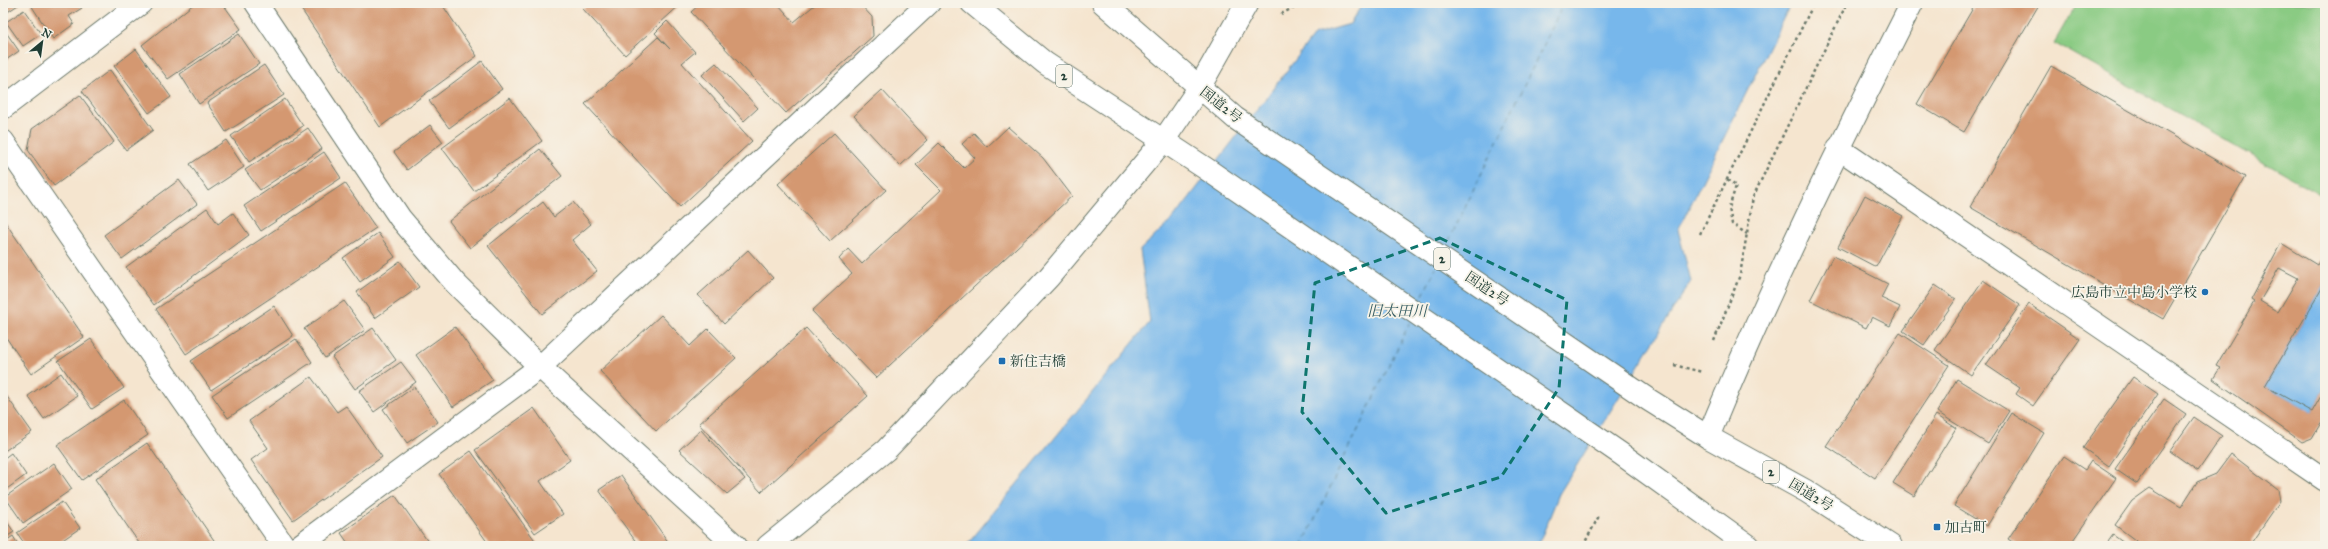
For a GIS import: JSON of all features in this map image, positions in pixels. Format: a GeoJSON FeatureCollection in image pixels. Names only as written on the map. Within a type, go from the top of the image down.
{"type":"FeatureCollection","features":[{"type":"Feature","properties":{"kind":"main road"},"geometry":{"type":"LineString","coordinates":[[4,106],[141,3]]}},
{"type":"Feature","properties":{"kind":"main road"},"geometry":{"type":"LineString","coordinates":[[256,3],[400,218],[455,283],[540,366],[736,546]]}},
{"type":"Feature","properties":{"kind":"main road"},"geometry":{"type":"LineString","coordinates":[[299,546],[540,366],[929,3]]}},
{"type":"Feature","properties":{"kind":"main road","name":"2"},"geometry":{"type":"LineString","coordinates":[[972,3],[1045,63],[1205,168],[1621,454],[1749,546]]}},
{"type":"Feature","properties":{"kind":"main road","name":"国道2号"},"geometry":{"type":"LineString","coordinates":[[1103,3],[1235,118],[1650,400],[1708,437],[1806,491],[1892,546]]}},
{"type":"Feature","properties":{"kind":"main road"},"geometry":{"type":"LineString","coordinates":[[768,546],[886,450],[1049,277],[1163,141],[1199,88],[1247,3]]}},
{"type":"Feature","properties":{"kind":"main road"},"geometry":{"type":"LineString","coordinates":[[1708,437],[1730,383],[1838,148],[1912,3]]}},
{"type":"Feature","properties":{"kind":"main road"},"geometry":{"type":"LineString","coordinates":[[3,142],[284,546]]}},
{"type":"Feature","properties":{"kind":"main road"},"geometry":{"type":"LineString","coordinates":[[1838,148],[2325,480]]}},
{"type":"Feature","properties":{"kind":"path"},"geometry":{"type":"LineString","coordinates":[[1281,14],[1303,3]]}},
{"type":"Feature","properties":{"kind":"path"},"geometry":{"type":"LineString","coordinates":[[1700,234],[1814,3]]}},
{"type":"Feature","properties":{"kind":"path"},"geometry":{"type":"LineString","coordinates":[[1714,342],[1740,275],[1753,197],[1847,3]]}},
{"type":"Feature","properties":{"kind":"path"},"geometry":{"type":"LineString","coordinates":[[1727,180],[1736,186],[1729,208],[1732,224],[1747,234]]}},
{"type":"Feature","properties":{"kind":"path"},"geometry":{"type":"LineString","coordinates":[[1674,365],[1702,372],[1705,364]]}},
{"type":"Feature","properties":{"kind":"path"},"geometry":{"type":"LineString","coordinates":[[1583,546],[1599,516]]}},
{"type":"Feature","properties":{"kind":"highlighted area"},"geometry":{"type":"Polygon","coordinates":[[[1440,238],[1567,300],[1559,388],[1501,477],[1386,513],[1302,412],[1315,283],[1440,238]]]}},
{"type":"Feature","properties":{"kind":"green space"},"geometry":{"type":"Polygon","coordinates":[[[2077,3],[2325,3],[2325,197],[2054,43],[2077,3]]]}},
{"type":"Feature","properties":{"kind":"water","name":"旧太田川"},"geometry":{"type":"Polygon","coordinates":[[[1363,3],[1791,3],[1678,230],[1691,281],[1559,494],[1540,541],[1530,546],[966,546],[1150,322],[1140,250],[1173,219],[1315,34],[1350,24],[1363,3]]]}},
{"type":"Feature","properties":{"kind":"water"},"geometry":{"type":"Polygon","coordinates":[[[2325,283],[2325,389],[2312,412],[2265,386],[2325,283]]]}},
{"type":"Feature","properties":{"kind":"building"},"geometry":{"type":"Polygon","coordinates":[[[3,3],[21,3],[3,15],[3,3]]]}},
{"type":"Feature","properties":{"kind":"building"},"geometry":{"type":"Polygon","coordinates":[[[34,3],[79,3],[82,8],[69,16],[74,24],[53,39],[31,5],[34,3]]]}},
{"type":"Feature","properties":{"kind":"building"},"geometry":{"type":"Polygon","coordinates":[[[195,3],[223,4],[241,29],[168,79],[142,45],[195,3]]]}},
{"type":"Feature","properties":{"kind":"building"},"geometry":{"type":"Polygon","coordinates":[[[297,3],[441,3],[477,56],[380,127],[297,3]]]}},
{"type":"Feature","properties":{"kind":"building"},"geometry":{"type":"Polygon","coordinates":[[[589,3],[682,3],[625,55],[583,9],[589,3]]]}},
{"type":"Feature","properties":{"kind":"building"},"geometry":{"type":"Polygon","coordinates":[[[701,3],[779,3],[778,4],[794,22],[817,3],[859,3],[872,17],[873,36],[786,113],[691,12],[701,3]]]}},
{"type":"Feature","properties":{"kind":"building"},"geometry":{"type":"Polygon","coordinates":[[[1976,3],[2040,3],[1964,132],[1917,104],[1976,3]]]}},
{"type":"Feature","properties":{"kind":"building"},"geometry":{"type":"Polygon","coordinates":[[[24,10],[41,34],[23,46],[6,22],[24,10]]]}},
{"type":"Feature","properties":{"kind":"building"},"geometry":{"type":"Polygon","coordinates":[[[667,21],[695,52],[682,63],[752,141],[680,207],[585,104],[658,37],[670,49],[655,33],[667,21]]]}},
{"type":"Feature","properties":{"kind":"building"},"geometry":{"type":"Polygon","coordinates":[[[3,28],[19,51],[3,62],[3,28]]]}},
{"type":"Feature","properties":{"kind":"building"},"geometry":{"type":"Polygon","coordinates":[[[239,34],[259,64],[199,104],[180,74],[239,34]]]}},
{"type":"Feature","properties":{"kind":"building"},"geometry":{"type":"Polygon","coordinates":[[[136,49],[171,97],[149,113],[114,66],[136,49]]]}},
{"type":"Feature","properties":{"kind":"building"},"geometry":{"type":"Polygon","coordinates":[[[482,61],[502,89],[449,128],[429,101],[482,61]]]}},
{"type":"Feature","properties":{"kind":"building"},"geometry":{"type":"Polygon","coordinates":[[[716,63],[758,108],[744,121],[702,75],[716,63]]]}},
{"type":"Feature","properties":{"kind":"building"},"geometry":{"type":"Polygon","coordinates":[[[264,65],[284,95],[226,132],[207,103],[264,65]]]}},
{"type":"Feature","properties":{"kind":"building"},"geometry":{"type":"Polygon","coordinates":[[[2051,66],[2245,177],[2163,319],[1970,207],[2051,66]]]}},
{"type":"Feature","properties":{"kind":"building"},"geometry":{"type":"Polygon","coordinates":[[[110,70],[153,130],[126,150],[82,91],[110,70]]]}},
{"type":"Feature","properties":{"kind":"building"},"geometry":{"type":"Polygon","coordinates":[[[882,90],[928,140],[900,166],[854,116],[882,90]]]}},
{"type":"Feature","properties":{"kind":"building"},"geometry":{"type":"Polygon","coordinates":[[[80,95],[114,142],[54,186],[28,150],[32,129],[80,95]]]}},
{"type":"Feature","properties":{"kind":"building"},"geometry":{"type":"Polygon","coordinates":[[[510,98],[542,141],[474,191],[442,148],[510,98]]]}},
{"type":"Feature","properties":{"kind":"building"},"geometry":{"type":"Polygon","coordinates":[[[285,99],[303,126],[249,162],[231,136],[285,99]]]}},
{"type":"Feature","properties":{"kind":"building"},"geometry":{"type":"Polygon","coordinates":[[[430,125],[443,142],[407,170],[394,152],[430,125]]]}},
{"type":"Feature","properties":{"kind":"building"},"geometry":{"type":"Polygon","coordinates":[[[1008,127],[1043,158],[1072,196],[876,378],[812,311],[852,274],[839,259],[848,249],[862,264],[941,190],[916,165],[939,143],[964,168],[975,158],[962,144],[974,133],[987,147],[1008,127]]]}},
{"type":"Feature","properties":{"kind":"building"},"geometry":{"type":"Polygon","coordinates":[[[308,128],[322,149],[260,190],[245,170],[308,128]]]}},
{"type":"Feature","properties":{"kind":"building"},"geometry":{"type":"Polygon","coordinates":[[[834,133],[886,190],[830,241],[778,184],[834,133]]]}},
{"type":"Feature","properties":{"kind":"building"},"geometry":{"type":"Polygon","coordinates":[[[226,140],[244,167],[208,191],[190,164],[226,140]]]}},
{"type":"Feature","properties":{"kind":"building"},"geometry":{"type":"Polygon","coordinates":[[[540,149],[562,176],[470,248],[449,221],[540,149]]]}},
{"type":"Feature","properties":{"kind":"building"},"geometry":{"type":"Polygon","coordinates":[[[324,152],[341,178],[261,231],[244,206],[324,152]]]}},
{"type":"Feature","properties":{"kind":"building"},"geometry":{"type":"Polygon","coordinates":[[[179,180],[197,204],[122,259],[104,235],[179,180]]]}},
{"type":"Feature","properties":{"kind":"building"},"geometry":{"type":"Polygon","coordinates":[[[345,183],[376,228],[186,354],[156,309],[345,183]]]}},
{"type":"Feature","properties":{"kind":"building"},"geometry":{"type":"Polygon","coordinates":[[[1865,195],[1903,216],[1876,267],[1838,247],[1865,195]]]}},
{"type":"Feature","properties":{"kind":"building"},"geometry":{"type":"Polygon","coordinates":[[[543,202],[554,217],[573,202],[591,224],[572,240],[597,271],[542,314],[488,246],[543,202]]]}},
{"type":"Feature","properties":{"kind":"building"},"geometry":{"type":"Polygon","coordinates":[[[207,208],[218,224],[233,213],[249,235],[154,305],[126,267],[207,208]]]}},
{"type":"Feature","properties":{"kind":"building"},"geometry":{"type":"Polygon","coordinates":[[[3,219],[84,337],[31,374],[3,333],[3,219]]]}},
{"type":"Feature","properties":{"kind":"building"},"geometry":{"type":"Polygon","coordinates":[[[378,233],[395,257],[360,282],[343,258],[378,233]]]}},
{"type":"Feature","properties":{"kind":"building"},"geometry":{"type":"Polygon","coordinates":[[[2281,243],[2317,265],[2325,251],[2325,283],[2265,386],[2312,412],[2325,389],[2325,416],[2312,438],[2302,442],[2213,379],[2220,368],[2216,366],[2254,302],[2251,300],[2281,243]],[[2279,268],[2260,301],[2278,312],[2298,278],[2279,268]]]}},
{"type":"Feature","properties":{"kind":"building"},"geometry":{"type":"Polygon","coordinates":[[[748,250],[773,278],[724,324],[698,295],[748,250]]]}},
{"type":"Feature","properties":{"kind":"building"},"geometry":{"type":"Polygon","coordinates":[[[1833,256],[1888,284],[1881,298],[1900,307],[1890,326],[1872,317],[1866,328],[1810,300],[1833,256]]]}},
{"type":"Feature","properties":{"kind":"building"},"geometry":{"type":"Polygon","coordinates":[[[400,261],[419,287],[375,318],[357,292],[400,261]]]}},
{"type":"Feature","properties":{"kind":"building"},"geometry":{"type":"Polygon","coordinates":[[[1983,280],[2020,305],[1971,375],[1935,350],[1983,280]]]}},
{"type":"Feature","properties":{"kind":"building"},"geometry":{"type":"Polygon","coordinates":[[[1935,285],[1956,299],[1924,345],[1903,331],[1935,285]]]}},
{"type":"Feature","properties":{"kind":"building"},"geometry":{"type":"Polygon","coordinates":[[[344,301],[365,330],[325,358],[304,329],[344,301]]]}},
{"type":"Feature","properties":{"kind":"building"},"geometry":{"type":"Polygon","coordinates":[[[2029,304],[2080,339],[2033,406],[2016,394],[2020,388],[1986,365],[2029,304]]]}},
{"type":"Feature","properties":{"kind":"building"},"geometry":{"type":"Polygon","coordinates":[[[274,306],[293,336],[211,390],[191,361],[274,306]]]}},
{"type":"Feature","properties":{"kind":"building"},"geometry":{"type":"Polygon","coordinates":[[[661,315],[690,346],[708,329],[736,358],[656,431],[600,371],[661,315]]]}},
{"type":"Feature","properties":{"kind":"building"},"geometry":{"type":"Polygon","coordinates":[[[455,327],[493,380],[453,407],[416,355],[455,327]]]}},
{"type":"Feature","properties":{"kind":"building"},"geometry":{"type":"Polygon","coordinates":[[[373,328],[396,360],[355,389],[332,357],[373,328]]]}},
{"type":"Feature","properties":{"kind":"building"},"geometry":{"type":"Polygon","coordinates":[[[806,328],[868,396],[761,492],[699,424],[806,328]]]}},
{"type":"Feature","properties":{"kind":"building"},"geometry":{"type":"Polygon","coordinates":[[[1900,333],[1949,365],[1875,478],[1826,446],[1900,333]]]}},
{"type":"Feature","properties":{"kind":"building"},"geometry":{"type":"Polygon","coordinates":[[[91,339],[124,388],[92,409],[58,361],[91,339]]]}},
{"type":"Feature","properties":{"kind":"building"},"geometry":{"type":"Polygon","coordinates":[[[296,339],[312,362],[228,418],[212,395],[296,339]]]}},
{"type":"Feature","properties":{"kind":"building"},"geometry":{"type":"Polygon","coordinates":[[[401,362],[416,382],[374,412],[359,391],[401,362]]]}},
{"type":"Feature","properties":{"kind":"building"},"geometry":{"type":"Polygon","coordinates":[[[61,373],[77,396],[44,419],[28,396],[61,373]]]}},
{"type":"Feature","properties":{"kind":"building"},"geometry":{"type":"Polygon","coordinates":[[[311,377],[337,412],[346,406],[382,457],[293,520],[251,460],[268,448],[249,421],[311,377]]]}},
{"type":"Feature","properties":{"kind":"building"},"geometry":{"type":"Polygon","coordinates":[[[2133,377],[2158,394],[2109,466],[2083,448],[2133,377]]]}},
{"type":"Feature","properties":{"kind":"building"},"geometry":{"type":"Polygon","coordinates":[[[1957,379],[2009,411],[1988,444],[1937,412],[1957,379]]]}},
{"type":"Feature","properties":{"kind":"building"},"geometry":{"type":"Polygon","coordinates":[[[414,387],[438,422],[407,443],[383,409],[414,387]]]}},
{"type":"Feature","properties":{"kind":"building"},"geometry":{"type":"Polygon","coordinates":[[[3,391],[32,432],[3,452],[3,391]]]}},
{"type":"Feature","properties":{"kind":"building"},"geometry":{"type":"Polygon","coordinates":[[[2164,399],[2186,414],[2137,484],[2115,469],[2164,399]]]}},
{"type":"Feature","properties":{"kind":"building"},"geometry":{"type":"Polygon","coordinates":[[[124,400],[148,435],[82,480],[57,445],[124,400]]]}},
{"type":"Feature","properties":{"kind":"building"},"geometry":{"type":"Polygon","coordinates":[[[534,408],[570,460],[540,481],[563,514],[535,533],[475,450],[534,408]]]}},
{"type":"Feature","properties":{"kind":"building"},"geometry":{"type":"Polygon","coordinates":[[[2011,413],[2044,433],[1987,526],[1954,506],[2011,413]]]}},
{"type":"Feature","properties":{"kind":"building"},"geometry":{"type":"Polygon","coordinates":[[[1936,415],[1956,428],[1914,496],[1893,483],[1936,415]]]}},
{"type":"Feature","properties":{"kind":"building"},"geometry":{"type":"Polygon","coordinates":[[[2194,417],[2222,436],[2198,471],[2170,451],[2194,417]]]}},
{"type":"Feature","properties":{"kind":"building"},"geometry":{"type":"Polygon","coordinates":[[[701,430],[745,479],[727,494],[679,450],[701,430]]]}},
{"type":"Feature","properties":{"kind":"building"},"geometry":{"type":"Polygon","coordinates":[[[147,443],[218,546],[141,546],[95,479],[147,443]]]}},
{"type":"Feature","properties":{"kind":"building"},"geometry":{"type":"Polygon","coordinates":[[[471,451],[539,546],[490,546],[439,474],[471,451]]]}},
{"type":"Feature","properties":{"kind":"building"},"geometry":{"type":"Polygon","coordinates":[[[11,453],[26,475],[4,491],[3,459],[11,453]]]}},
{"type":"Feature","properties":{"kind":"building"},"geometry":{"type":"Polygon","coordinates":[[[2231,454],[2278,490],[2280,501],[2249,546],[2143,546],[2115,525],[2132,501],[2150,488],[2181,507],[2197,482],[2216,474],[2231,454]]]}},
{"type":"Feature","properties":{"kind":"building"},"geometry":{"type":"Polygon","coordinates":[[[2064,456],[2085,470],[2091,461],[2116,478],[2069,546],[2018,546],[2008,539],[2064,456]]]}},
{"type":"Feature","properties":{"kind":"building"},"geometry":{"type":"Polygon","coordinates":[[[54,463],[72,489],[23,523],[5,497],[54,463]]]}},
{"type":"Feature","properties":{"kind":"building"},"geometry":{"type":"Polygon","coordinates":[[[621,475],[671,546],[639,546],[599,490],[621,475]]]}},
{"type":"Feature","properties":{"kind":"building"},"geometry":{"type":"Polygon","coordinates":[[[395,495],[431,546],[350,546],[341,533],[395,495]]]}},
{"type":"Feature","properties":{"kind":"building"},"geometry":{"type":"Polygon","coordinates":[[[62,502],[80,528],[54,546],[26,546],[17,533],[62,502]]]}},
{"type":"Feature","properties":{"kind":"building"},"geometry":{"type":"Polygon","coordinates":[[[3,516],[14,532],[3,539],[3,516]]]}},
{"type":"Feature","properties":{"kind":"building"},"geometry":{"type":"Polygon","coordinates":[[[2113,535],[2128,546],[2105,546],[2113,535]]]}},
{"type":"Feature","properties":{"kind":"building"},"geometry":{"type":"Polygon","coordinates":[[[13,536],[19,546],[3,546],[3,543],[13,536]]]}},
{"type":"Feature","properties":{"kind":"ferry route"},"geometry":{"type":"LineString","coordinates":[[1445,249],[1564,3]]}},
{"type":"Feature","properties":{"kind":"ferry route"},"geometry":{"type":"LineString","coordinates":[[1419,303],[1436,268]]}},
{"type":"Feature","properties":{"kind":"ferry route"},"geometry":{"type":"LineString","coordinates":[[1302,546],[1410,322]]}},
{"type":"Feature","properties":{"kind":"place","name":"広島市立中島小学校"},"geometry":{"type":"Point","coordinates":[2205,292]}},
{"type":"Feature","properties":{"kind":"place","name":"新住吉橋"},"geometry":{"type":"Point","coordinates":[1002,361]}},
{"type":"Feature","properties":{"kind":"place","name":"加古町"},"geometry":{"type":"Point","coordinates":[1937,527]}}]}
